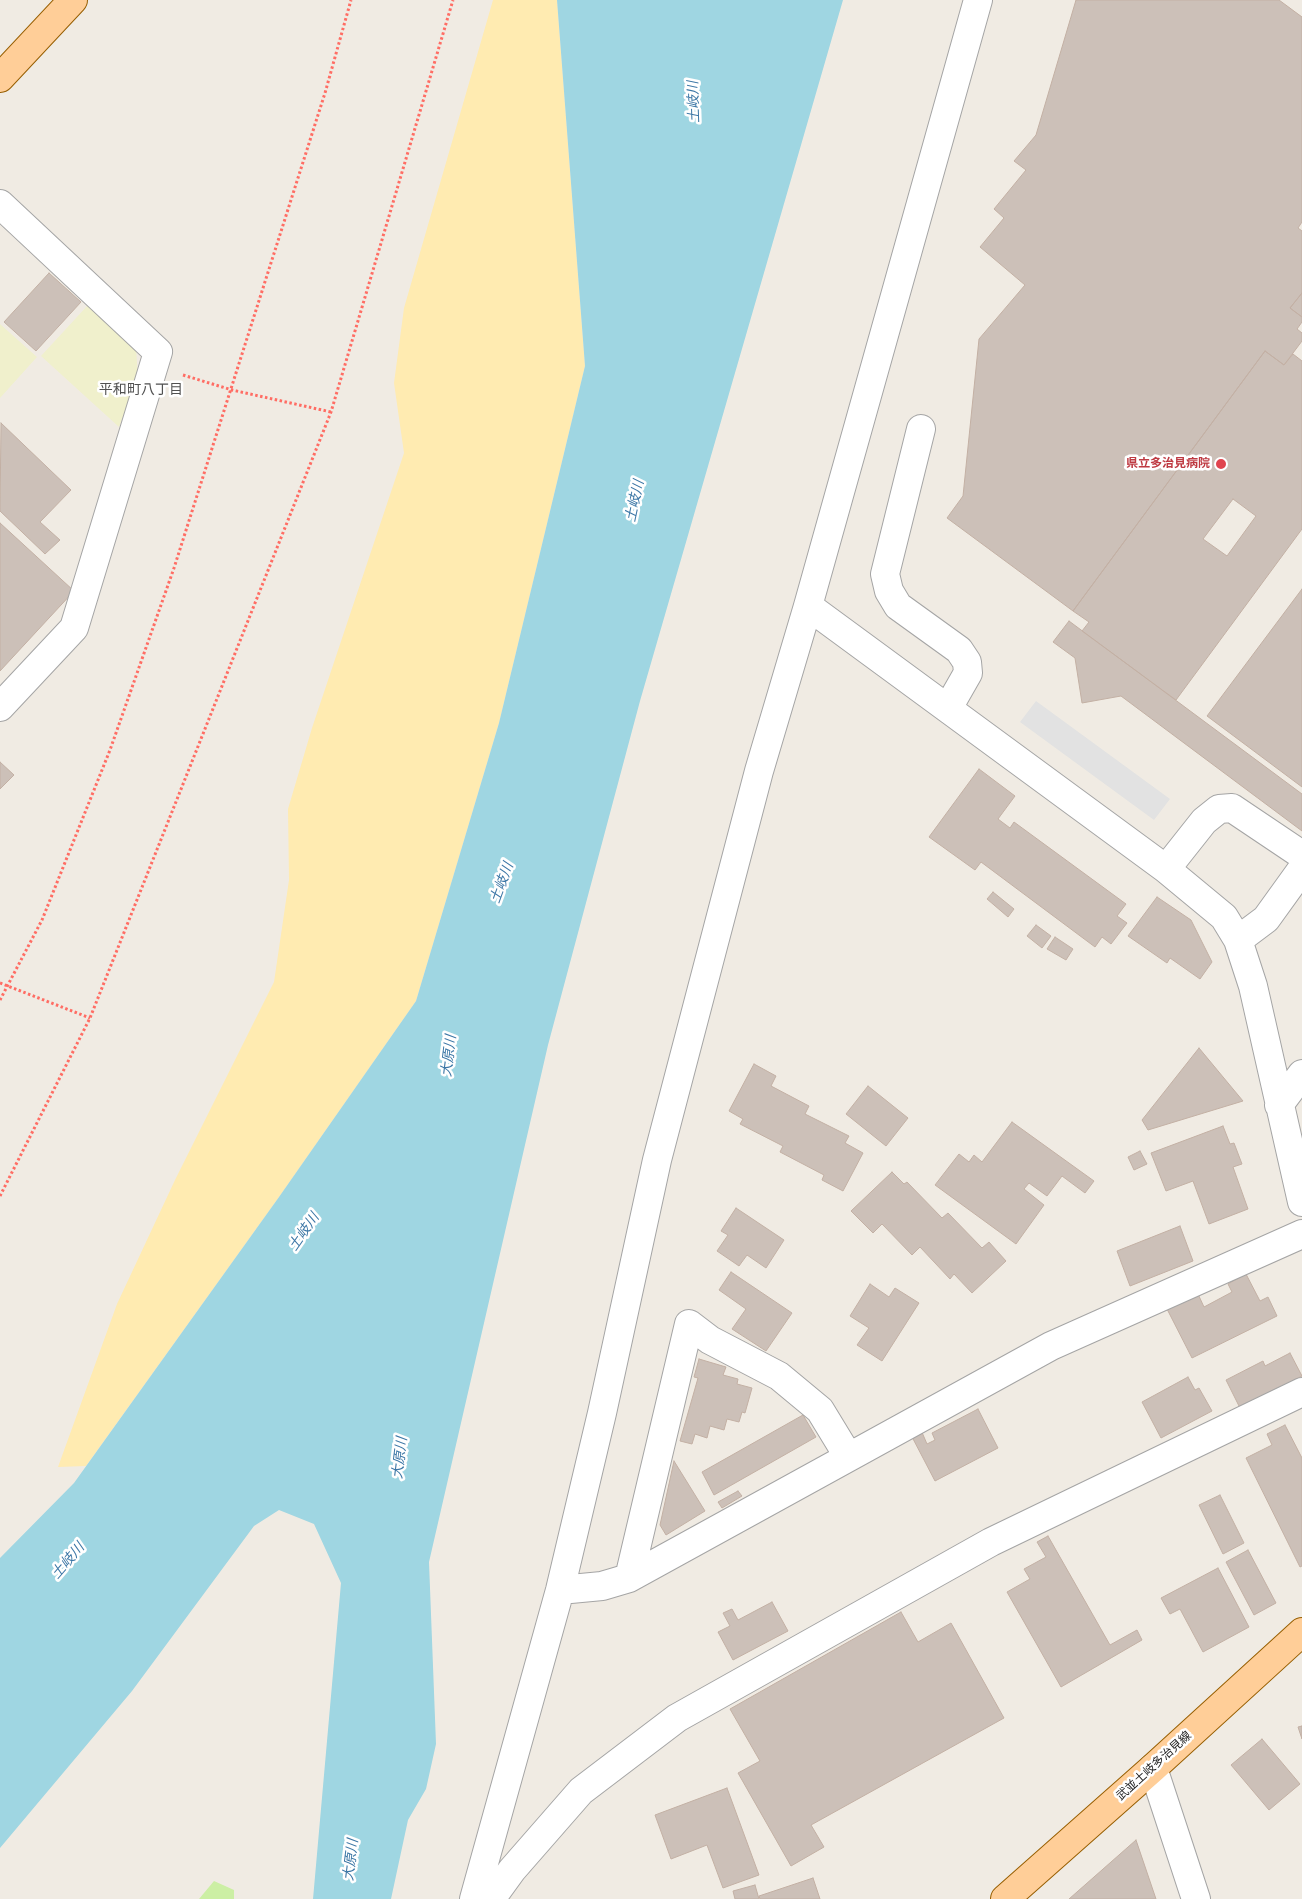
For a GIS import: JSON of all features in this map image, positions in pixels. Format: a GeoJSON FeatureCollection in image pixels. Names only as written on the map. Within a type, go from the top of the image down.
{"type":"FeatureCollection","features":[{"type":"Feature","properties":{"kind":"main road"},"geometry":{"type":"LineString","coordinates":[[0,78],[73,0]]}},
{"type":"Feature","properties":{"kind":"main road","name":"武並土岐多治見線"},"geometry":{"type":"LineString","coordinates":[[1005,1899],[1153,1768],[1302,1632]]}},
{"type":"Feature","properties":{"kind":"street"},"geometry":{"type":"LineString","coordinates":[[474,1899],[560,1590],[602,1413],[657,1160],[759,771],[808,606],[978,0]]}},
{"type":"Feature","properties":{"kind":"street"},"geometry":{"type":"LineString","coordinates":[[0,204],[158,352],[74,628],[0,707]]}},
{"type":"Feature","properties":{"kind":"street"},"geometry":{"type":"LineString","coordinates":[[921,429],[885,574],[889,591],[898,606],[959,650],[967,662],[968,673],[948,708]]}},
{"type":"Feature","properties":{"kind":"street"},"geometry":{"type":"LineString","coordinates":[[808,606],[1166,869],[1224,917],[1238,940],[1253,986],[1302,1202]]}},
{"type":"Feature","properties":{"kind":"street"},"geometry":{"type":"LineString","coordinates":[[1166,869],[1204,821],[1219,809],[1232,808],[1302,855]]}},
{"type":"Feature","properties":{"kind":"street"},"geometry":{"type":"LineString","coordinates":[[1238,940],[1266,919],[1302,869]]}},
{"type":"Feature","properties":{"kind":"street"},"geometry":{"type":"LineString","coordinates":[[1279,1105],[1302,1074]]}},
{"type":"Feature","properties":{"kind":"street"},"geometry":{"type":"LineString","coordinates":[[560,1590],[602,1586],[629,1578],[1051,1346],[1302,1234]]}},
{"type":"Feature","properties":{"kind":"street"},"geometry":{"type":"LineString","coordinates":[[629,1578],[689,1324],[710,1340],[779,1376],[820,1410],[848,1456]]}},
{"type":"Feature","properties":{"kind":"street"},"geometry":{"type":"LineString","coordinates":[[491,1899],[512,1870],[582,1791],[677,1718],[991,1542],[1302,1392]]}},
{"type":"Feature","properties":{"kind":"street"},"geometry":{"type":"LineString","coordinates":[[1153,1768],[1196,1899]]}},
{"type":"Feature","properties":{"kind":"path"},"geometry":{"type":"LineString","coordinates":[[0,1000],[42,920],[110,750],[174,568],[325,93],[351,0]]}},
{"type":"Feature","properties":{"kind":"path"},"geometry":{"type":"LineString","coordinates":[[0,1196],[90,1018],[331,412],[453,0]]}},
{"type":"Feature","properties":{"kind":"path"},"geometry":{"type":"LineString","coordinates":[[154,366],[232,390],[331,412]]}},
{"type":"Feature","properties":{"kind":"path"},"geometry":{"type":"LineString","coordinates":[[0,983],[90,1018]]}},
{"type":"Feature","properties":{"kind":"green space"},"geometry":{"type":"Polygon","coordinates":[[[88,305],[136,348],[138,378],[119,427],[41,356],[88,305]]]}},
{"type":"Feature","properties":{"kind":"green space"},"geometry":{"type":"Polygon","coordinates":[[[0,324],[37,357],[0,398],[0,324]]]}},
{"type":"Feature","properties":{"kind":"green space"},"geometry":{"type":"Polygon","coordinates":[[[214,1881],[234,1890],[234,1899],[199,1899],[214,1881]]]}},
{"type":"Feature","properties":{"kind":"sand"},"geometry":{"type":"Polygon","coordinates":[[[493,0],[557,0],[585,366],[499,723],[416,1001],[279,1197],[86,1466],[58,1467],[117,1304],[175,1180],[274,982],[289,880],[288,809],[312,728],[404,453],[394,383],[404,308],[493,0]]]}},
{"type":"Feature","properties":{"kind":"shaded area"},"geometry":{"type":"Polygon","coordinates":[[[1036,701],[1170,799],[1154,820],[1020,722],[1036,701]]]}},
{"type":"Feature","properties":{"kind":"water"},"geometry":{"type":"Polygon","coordinates":[[[557,0],[843,0],[640,701],[548,1045],[429,1562],[436,1744],[426,1789],[408,1820],[391,1899],[313,1899],[341,1583],[314,1524],[279,1510],[254,1526],[132,1691],[0,1848],[0,1558],[74,1483],[279,1197],[416,1001],[499,723],[585,366],[557,0]]]}},
{"type":"Feature","properties":{"kind":"building"},"geometry":{"type":"Polygon","coordinates":[[[1076,0],[1279,0],[1302,17],[1302,222],[1298,228],[1302,231],[1302,293],[1290,308],[1302,317],[1302,322],[1297,329],[1302,333],[1302,341],[1284,365],[1265,351],[1073,611],[947,518],[963,496],[979,339],[1025,285],[980,247],[1004,218],[994,209],[1026,170],[1014,161],[1036,135],[1076,0]]]}},
{"type":"Feature","properties":{"kind":"building"},"geometry":{"type":"Polygon","coordinates":[[[49,273],[81,302],[36,351],[4,322],[49,273]]]}},
{"type":"Feature","properties":{"kind":"building"},"geometry":{"type":"Polygon","coordinates":[[[1302,293],[1302,317],[1290,308],[1302,293]]]}},
{"type":"Feature","properties":{"kind":"building"},"geometry":{"type":"Polygon","coordinates":[[[1265,351],[1284,365],[1293,354],[1302,361],[1302,529],[1176,700],[1082,631],[1089,622],[1073,611],[1265,351]],[[1233,499],[1203,539],[1227,556],[1256,516],[1233,499]]]}},
{"type":"Feature","properties":{"kind":"building"},"geometry":{"type":"Polygon","coordinates":[[[1,423],[71,490],[40,522],[60,540],[45,554],[0,511],[1,423]]]}},
{"type":"Feature","properties":{"kind":"building"},"geometry":{"type":"Polygon","coordinates":[[[0,523],[74,591],[0,671],[0,523]]]}},
{"type":"Feature","properties":{"kind":"building"},"geometry":{"type":"Polygon","coordinates":[[[1302,589],[1302,787],[1207,716],[1302,589]]]}},
{"type":"Feature","properties":{"kind":"building"},"geometry":{"type":"Polygon","coordinates":[[[1069,621],[1302,794],[1302,831],[1121,696],[1082,703],[1075,658],[1053,642],[1069,621]]]}},
{"type":"Feature","properties":{"kind":"building"},"geometry":{"type":"Polygon","coordinates":[[[0,762],[14,775],[0,789],[0,762]]]}},
{"type":"Feature","properties":{"kind":"building"},"geometry":{"type":"Polygon","coordinates":[[[979,769],[1015,796],[998,819],[1010,828],[1014,822],[1126,904],[1117,916],[1127,923],[1111,944],[1102,937],[1095,947],[981,862],[975,870],[929,837],[979,769]]]}},
{"type":"Feature","properties":{"kind":"building"},"geometry":{"type":"Polygon","coordinates":[[[993,892],[1014,909],[1008,917],[987,899],[993,892]]]}},
{"type":"Feature","properties":{"kind":"building"},"geometry":{"type":"Polygon","coordinates":[[[1157,897],[1191,920],[1212,962],[1200,979],[1170,958],[1167,963],[1128,936],[1157,897]]]}},
{"type":"Feature","properties":{"kind":"building"},"geometry":{"type":"Polygon","coordinates":[[[1036,925],[1051,936],[1042,948],[1027,936],[1036,925]]]}},
{"type":"Feature","properties":{"kind":"building"},"geometry":{"type":"Polygon","coordinates":[[[1055,937],[1073,949],[1066,960],[1047,949],[1055,937]]]}},
{"type":"Feature","properties":{"kind":"building"},"geometry":{"type":"Polygon","coordinates":[[[1199,1048],[1243,1101],[1148,1130],[1142,1120],[1199,1048]]]}},
{"type":"Feature","properties":{"kind":"building"},"geometry":{"type":"Polygon","coordinates":[[[754,1064],[776,1076],[771,1086],[809,1106],[805,1114],[849,1136],[845,1143],[863,1153],[843,1191],[822,1180],[824,1175],[780,1152],[783,1146],[740,1124],[743,1119],[729,1111],[754,1064]]]}},
{"type":"Feature","properties":{"kind":"building"},"geometry":{"type":"Polygon","coordinates":[[[868,1086],[908,1118],[886,1146],[846,1114],[868,1086]]]}},
{"type":"Feature","properties":{"kind":"building"},"geometry":{"type":"Polygon","coordinates":[[[1012,1122],[1094,1181],[1085,1193],[1062,1176],[1047,1196],[1029,1183],[1024,1189],[1044,1205],[1016,1244],[935,1185],[959,1154],[969,1162],[974,1155],[982,1162],[1012,1122]]]}},
{"type":"Feature","properties":{"kind":"building"},"geometry":{"type":"Polygon","coordinates":[[[1223,1126],[1230,1144],[1234,1143],[1242,1164],[1233,1167],[1248,1209],[1209,1224],[1193,1181],[1166,1191],[1151,1153],[1223,1126]]]}},
{"type":"Feature","properties":{"kind":"building"},"geometry":{"type":"Polygon","coordinates":[[[1140,1151],[1147,1164],[1134,1170],[1128,1157],[1140,1151]]]}},
{"type":"Feature","properties":{"kind":"building"},"geometry":{"type":"Polygon","coordinates":[[[892,1172],[904,1184],[907,1182],[942,1218],[948,1213],[982,1248],[989,1242],[1006,1261],[972,1293],[954,1274],[950,1279],[920,1247],[912,1255],[882,1224],[873,1233],[851,1211],[892,1172]]]}},
{"type":"Feature","properties":{"kind":"building"},"geometry":{"type":"Polygon","coordinates":[[[736,1208],[784,1240],[766,1268],[747,1255],[739,1266],[717,1251],[728,1235],[721,1231],[736,1208]]]}},
{"type":"Feature","properties":{"kind":"building"},"geometry":{"type":"Polygon","coordinates":[[[1180,1226],[1193,1261],[1130,1286],[1117,1251],[1180,1226]]]}},
{"type":"Feature","properties":{"kind":"building"},"geometry":{"type":"Polygon","coordinates":[[[731,1272],[792,1313],[766,1351],[732,1329],[746,1309],[719,1290],[731,1272]]]}},
{"type":"Feature","properties":{"kind":"building"},"geometry":{"type":"Polygon","coordinates":[[[1246,1274],[1260,1301],[1268,1297],[1277,1316],[1192,1358],[1167,1309],[1198,1294],[1204,1307],[1232,1292],[1228,1284],[1246,1274]]]}},
{"type":"Feature","properties":{"kind":"building"},"geometry":{"type":"Polygon","coordinates":[[[870,1284],[889,1297],[895,1288],[919,1303],[882,1361],[857,1345],[869,1328],[850,1316],[870,1284]]]}},
{"type":"Feature","properties":{"kind":"building"},"geometry":{"type":"Polygon","coordinates":[[[1290,1353],[1302,1376],[1240,1408],[1226,1380],[1263,1361],[1265,1366],[1290,1353]]]}},
{"type":"Feature","properties":{"kind":"building"},"geometry":{"type":"Polygon","coordinates":[[[699,1359],[726,1367],[723,1375],[738,1379],[737,1384],[752,1388],[745,1413],[742,1412],[739,1422],[727,1419],[724,1430],[710,1426],[707,1438],[695,1434],[692,1444],[680,1441],[698,1378],[694,1377],[699,1359]]]}},
{"type":"Feature","properties":{"kind":"building"},"geometry":{"type":"Polygon","coordinates":[[[1188,1377],[1195,1390],[1199,1388],[1212,1411],[1161,1438],[1142,1402],[1188,1377]]]}},
{"type":"Feature","properties":{"kind":"building"},"geometry":{"type":"Polygon","coordinates":[[[978,1409],[998,1448],[935,1481],[911,1435],[921,1430],[927,1444],[935,1440],[932,1433],[978,1409]]]}},
{"type":"Feature","properties":{"kind":"building"},"geometry":{"type":"Polygon","coordinates":[[[803,1415],[816,1437],[714,1495],[702,1472],[803,1415]]]}},
{"type":"Feature","properties":{"kind":"building"},"geometry":{"type":"Polygon","coordinates":[[[1285,1425],[1302,1458],[1302,1566],[1300,1567],[1246,1458],[1272,1445],[1267,1434],[1285,1425]]]}},
{"type":"Feature","properties":{"kind":"building"},"geometry":{"type":"Polygon","coordinates":[[[674,1461],[705,1511],[666,1535],[660,1525],[674,1461]]]}},
{"type":"Feature","properties":{"kind":"building"},"geometry":{"type":"Polygon","coordinates":[[[738,1491],[742,1496],[722,1508],[718,1502],[738,1491]]]}},
{"type":"Feature","properties":{"kind":"building"},"geometry":{"type":"Polygon","coordinates":[[[1220,1495],[1244,1543],[1223,1554],[1199,1505],[1220,1495]]]}},
{"type":"Feature","properties":{"kind":"building"},"geometry":{"type":"Polygon","coordinates":[[[1048,1536],[1110,1645],[1137,1630],[1142,1640],[1061,1687],[1007,1592],[1030,1579],[1024,1569],[1046,1557],[1037,1542],[1048,1536]]]}},
{"type":"Feature","properties":{"kind":"building"},"geometry":{"type":"Polygon","coordinates":[[[1248,1550],[1276,1603],[1254,1615],[1226,1562],[1248,1550]]]}},
{"type":"Feature","properties":{"kind":"building"},"geometry":{"type":"Polygon","coordinates":[[[1218,1568],[1249,1627],[1203,1652],[1180,1609],[1170,1614],[1161,1598],[1218,1568]]]}},
{"type":"Feature","properties":{"kind":"building"},"geometry":{"type":"Polygon","coordinates":[[[772,1602],[788,1631],[733,1660],[718,1632],[730,1626],[723,1613],[732,1609],[738,1620],[772,1602]]]}},
{"type":"Feature","properties":{"kind":"building"},"geometry":{"type":"Polygon","coordinates":[[[901,1612],[918,1642],[951,1623],[1004,1718],[811,1825],[824,1847],[791,1866],[738,1773],[760,1761],[730,1709],[901,1612]]]}},
{"type":"Feature","properties":{"kind":"building"},"geometry":{"type":"Polygon","coordinates":[[[1302,1726],[1302,1739],[1298,1727],[1302,1726]]]}},
{"type":"Feature","properties":{"kind":"building"},"geometry":{"type":"Polygon","coordinates":[[[1262,1739],[1300,1784],[1269,1810],[1231,1765],[1262,1739]]]}},
{"type":"Feature","properties":{"kind":"building"},"geometry":{"type":"Polygon","coordinates":[[[727,1788],[759,1875],[723,1888],[707,1845],[671,1859],[655,1815],[727,1788]]]}},
{"type":"Feature","properties":{"kind":"building"},"geometry":{"type":"Polygon","coordinates":[[[1136,1840],[1156,1899],[1069,1899],[1136,1840]]]}},
{"type":"Feature","properties":{"kind":"building"},"geometry":{"type":"Polygon","coordinates":[[[813,1878],[820,1899],[760,1899],[759,1896],[813,1878]]]}},
{"type":"Feature","properties":{"kind":"building"},"geometry":{"type":"Polygon","coordinates":[[[755,1885],[759,1899],[735,1899],[733,1891],[755,1885]]]}},
{"type":"Feature","properties":{"kind":"place","name":"県立多治見病院"},"geometry":{"type":"Point","coordinates":[1221,464]}},
{"type":"Feature","properties":{"kind":"district","name":"平和町八丁目"},"geometry":{"type":"Point","coordinates":[141,390]}},
{"type":"Feature","properties":{"kind":"water label","name":"土岐川"},"geometry":{"type":"Point","coordinates":[694,102]}},
{"type":"Feature","properties":{"kind":"water label","name":"土岐川"},"geometry":{"type":"Point","coordinates":[635,501]}},
{"type":"Feature","properties":{"kind":"water label","name":"土岐川"},"geometry":{"type":"Point","coordinates":[502,883]}},
{"type":"Feature","properties":{"kind":"water label","name":"大原川"},"geometry":{"type":"Point","coordinates":[449,1056]}},
{"type":"Feature","properties":{"kind":"water label","name":"土岐川"},"geometry":{"type":"Point","coordinates":[304,1232]}},
{"type":"Feature","properties":{"kind":"water label","name":"大原川"},"geometry":{"type":"Point","coordinates":[400,1458]}},
{"type":"Feature","properties":{"kind":"water label","name":"土岐川"},"geometry":{"type":"Point","coordinates":[68,1561]}},
{"type":"Feature","properties":{"kind":"water label","name":"大原川"},"geometry":{"type":"Point","coordinates":[351,1860]}}]}
